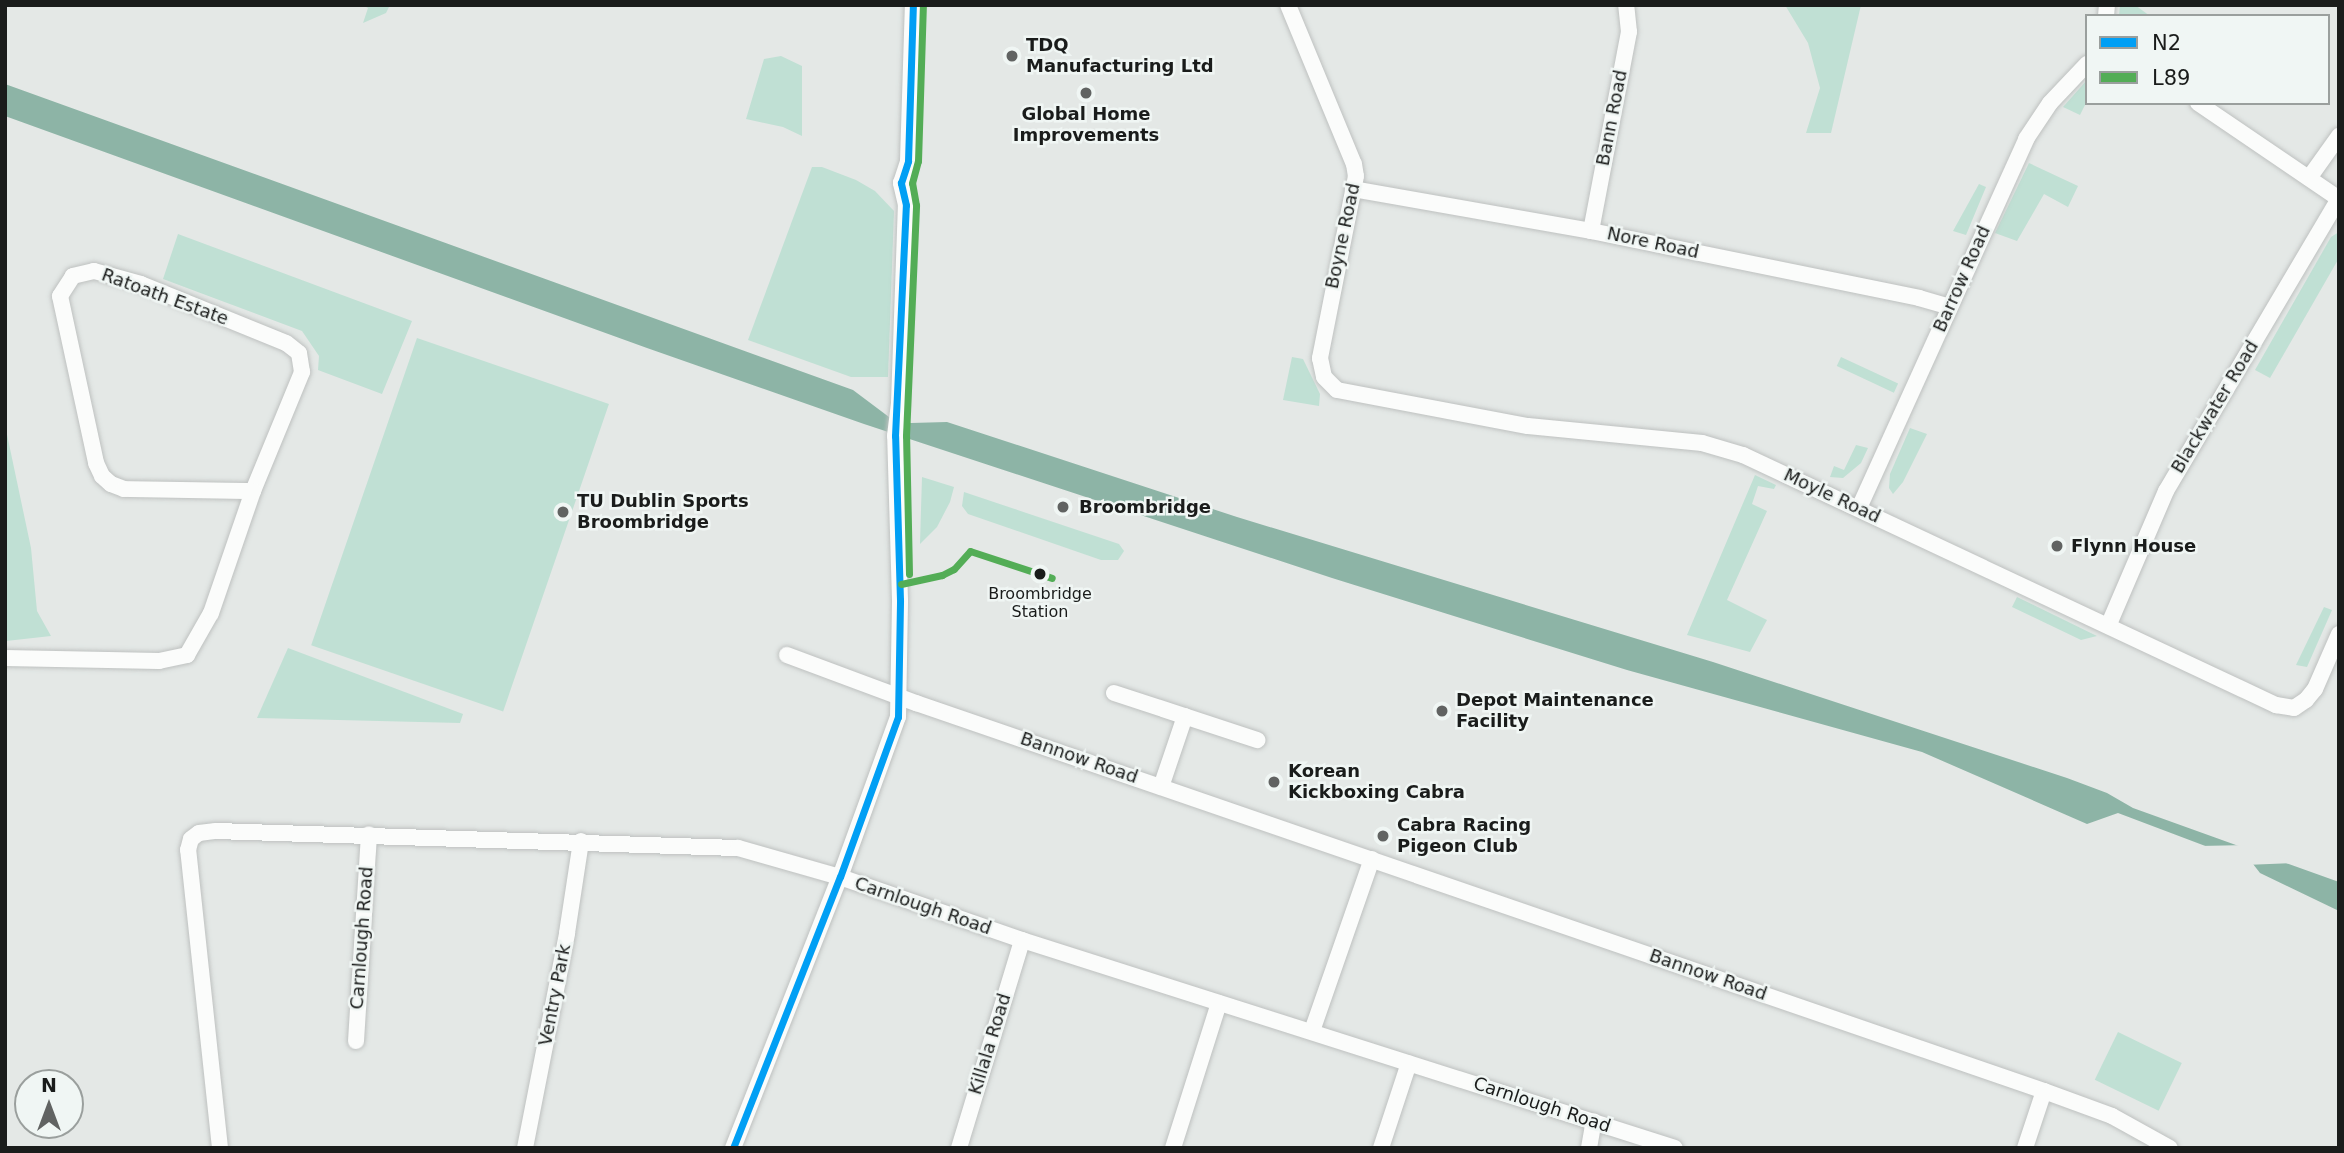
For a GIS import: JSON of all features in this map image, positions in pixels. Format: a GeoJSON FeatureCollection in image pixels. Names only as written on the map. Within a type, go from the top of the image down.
{"type":"FeatureCollection","features":[{"type":"Feature","properties":{"kind":"street"},"geometry":{"type":"LineString","coordinates":[[733,1148],[892,737],[900,698],[895,467],[900,403],[906,205],[901,183],[908,161],[913,5]]}},
{"type":"Feature","properties":{"kind":"street","name":"Boyne Road"},"geometry":{"type":"LineString","coordinates":[[1288,5],[1351,152],[1356,176],[1320,358],[1324,377],[1337,390]]}},
{"type":"Feature","properties":{"kind":"street","name":"Bann Road"},"geometry":{"type":"LineString","coordinates":[[1591,231],[1629,32],[1626,5]]}},
{"type":"Feature","properties":{"kind":"street","name":"Barrow Road"},"geometry":{"type":"LineString","coordinates":[[1859,508],[2026,139],[2050,103],[2085,66]]}},
{"type":"Feature","properties":{"kind":"street"},"geometry":{"type":"LineString","coordinates":[[2201,105],[2339,199]]}},
{"type":"Feature","properties":{"kind":"street"},"geometry":{"type":"LineString","coordinates":[[2309,178],[2339,135]]}},
{"type":"Feature","properties":{"kind":"street","name":"Nore Road"},"geometry":{"type":"LineString","coordinates":[[1353,189],[1591,231],[1919,298],[1950,307]]}},
{"type":"Feature","properties":{"kind":"street","name":"Blackwater Road"},"geometry":{"type":"LineString","coordinates":[[2109,624],[2166,491],[2339,199]]}},
{"type":"Feature","properties":{"kind":"street","name":"Ratoath Estate"},"geometry":{"type":"LineString","coordinates":[[5,658],[159,661],[187,655],[211,614],[253,491],[302,372],[299,353],[286,342],[141,284],[94,271],[73,276],[60,296],[96,463],[102,476],[111,485],[124,489],[253,491]]}},
{"type":"Feature","properties":{"kind":"street","name":"Moyle Road"},"geometry":{"type":"LineString","coordinates":[[1337,390],[1528,426],[1702,443],[1743,455],[2109,624],[2276,705],[2294,708],[2315,689],[2339,634]]}},
{"type":"Feature","properties":{"kind":"street","name":"Bannow Road"},"geometry":{"type":"LineString","coordinates":[[786,655],[900,698],[2043,1091],[2112,1116],[2170,1148]]}},
{"type":"Feature","properties":{"kind":"street"},"geometry":{"type":"LineString","coordinates":[[1114,693],[1257,740]]}},
{"type":"Feature","properties":{"kind":"street"},"geometry":{"type":"LineString","coordinates":[[1161,787],[1185,716]]}},
{"type":"Feature","properties":{"kind":"street","name":"Carnlough Road"},"geometry":{"type":"LineString","coordinates":[[220,1148],[188,859],[191,839],[199,833],[216,831],[738,848],[840,877],[1022,940],[1675,1148]]}},
{"type":"Feature","properties":{"kind":"street","name":"Carnlough Road"},"geometry":{"type":"LineString","coordinates":[[356,1041],[369,834]]}},
{"type":"Feature","properties":{"kind":"street","name":"Ventry Park"},"geometry":{"type":"LineString","coordinates":[[525,1148],[567,933],[581,841]]}},
{"type":"Feature","properties":{"kind":"street"},"geometry":{"type":"LineString","coordinates":[[1312,1031],[1372,859]]}},
{"type":"Feature","properties":{"kind":"street","name":"Killala Road"},"geometry":{"type":"LineString","coordinates":[[959,1148],[1022,940]]}},
{"type":"Feature","properties":{"kind":"street"},"geometry":{"type":"LineString","coordinates":[[1172,1148],[1219,1003]]}},
{"type":"Feature","properties":{"kind":"street"},"geometry":{"type":"LineString","coordinates":[[1381,1148],[1409,1063]]}},
{"type":"Feature","properties":{"kind":"street"},"geometry":{"type":"LineString","coordinates":[[2025,1148],[2043,1091]]}},
{"type":"Feature","properties":{"kind":"street"},"geometry":{"type":"LineString","coordinates":[[1589,1148],[1594,1121]]}},
{"type":"Feature","properties":{"kind":"shaded area"},"geometry":{"type":"Polygon","coordinates":[[[362,5],[390,5],[386,13],[363,23],[368,8],[362,5]]]}},
{"type":"Feature","properties":{"kind":"shaded area"},"geometry":{"type":"Polygon","coordinates":[[[1785,5],[1861,5],[1831,133],[1806,133],[1820,88],[1808,43],[1785,5]]]}},
{"type":"Feature","properties":{"kind":"shaded area"},"geometry":{"type":"Polygon","coordinates":[[[2120,5],[2135,5],[2147,14],[2119,14],[2120,5]]]}},
{"type":"Feature","properties":{"kind":"shaded area"},"geometry":{"type":"Polygon","coordinates":[[[781,56],[802,66],[802,136],[783,127],[746,119],[764,59],[781,56]]]}},
{"type":"Feature","properties":{"kind":"shaded area"},"geometry":{"type":"Polygon","coordinates":[[[2085,82],[2085,105],[2080,115],[2063,107],[2085,82]]]}},
{"type":"Feature","properties":{"kind":"shaded area"},"geometry":{"type":"Polygon","coordinates":[[[5,84],[853,390],[889,417],[911,423],[947,422],[1237,517],[1713,662],[2067,778],[2107,793],[2133,808],[2339,882],[2339,911],[2260,873],[2253,864],[2118,813],[2087,824],[1922,752],[1627,670],[1332,578],[864,424],[647,348],[5,116],[5,84]]]}},
{"type":"Feature","properties":{"kind":"shaded area"},"geometry":{"type":"Polygon","coordinates":[[[2029,163],[2078,186],[2068,207],[2044,194],[2017,241],[1995,233],[2029,163]]]}},
{"type":"Feature","properties":{"kind":"shaded area"},"geometry":{"type":"Polygon","coordinates":[[[812,167],[822,167],[856,180],[875,191],[894,211],[888,377],[851,377],[748,340],[812,167]]]}},
{"type":"Feature","properties":{"kind":"shaded area"},"geometry":{"type":"Polygon","coordinates":[[[1979,184],[1986,187],[1966,235],[1953,231],[1979,184]]]}},
{"type":"Feature","properties":{"kind":"shaded area"},"geometry":{"type":"Polygon","coordinates":[[[2339,232],[2339,258],[2270,378],[2255,370],[2331,237],[2339,232]]]}},
{"type":"Feature","properties":{"kind":"shaded area"},"geometry":{"type":"Polygon","coordinates":[[[178,234],[412,321],[382,394],[318,370],[319,356],[302,331],[163,279],[178,234]]]}},
{"type":"Feature","properties":{"kind":"shaded area"},"geometry":{"type":"Polygon","coordinates":[[[417,338],[609,404],[503,711],[311,645],[417,338]]]}},
{"type":"Feature","properties":{"kind":"shaded area"},"geometry":{"type":"Polygon","coordinates":[[[1292,357],[1303,359],[1320,394],[1319,406],[1283,400],[1292,357]]]}},
{"type":"Feature","properties":{"kind":"shaded area"},"geometry":{"type":"Polygon","coordinates":[[[1841,357],[1898,384],[1894,393],[1837,366],[1841,357]]]}},
{"type":"Feature","properties":{"kind":"shaded area"},"geometry":{"type":"Polygon","coordinates":[[[5,425],[31,548],[37,611],[51,636],[6,641],[5,425]]]}},
{"type":"Feature","properties":{"kind":"shaded area"},"geometry":{"type":"Polygon","coordinates":[[[1910,428],[1927,434],[1903,482],[1893,494],[1889,488],[1890,474],[1910,428]]]}},
{"type":"Feature","properties":{"kind":"shaded area"},"geometry":{"type":"Polygon","coordinates":[[[1856,445],[1868,448],[1861,463],[1843,478],[1830,477],[1834,466],[1844,470],[1856,445]]]}},
{"type":"Feature","properties":{"kind":"shaded area"},"geometry":{"type":"Polygon","coordinates":[[[1755,475],[1776,485],[1774,489],[1758,486],[1752,504],[1767,511],[1727,600],[1767,620],[1750,652],[1687,635],[1755,475]]]}},
{"type":"Feature","properties":{"kind":"shaded area"},"geometry":{"type":"Polygon","coordinates":[[[922,477],[954,487],[950,502],[937,527],[920,544],[922,477]]]}},
{"type":"Feature","properties":{"kind":"shaded area"},"geometry":{"type":"Polygon","coordinates":[[[964,492],[1119,544],[1124,551],[1118,560],[1101,560],[968,514],[962,506],[964,492]]]}},
{"type":"Feature","properties":{"kind":"shaded area"},"geometry":{"type":"Polygon","coordinates":[[[2017,597],[2097,636],[2081,640],[2012,607],[2017,597]]]}},
{"type":"Feature","properties":{"kind":"shaded area"},"geometry":{"type":"Polygon","coordinates":[[[2324,607],[2332,610],[2307,667],[2296,665],[2324,607]]]}},
{"type":"Feature","properties":{"kind":"shaded area"},"geometry":{"type":"Polygon","coordinates":[[[288,648],[463,714],[460,723],[257,718],[288,648]]]}},
{"type":"Feature","properties":{"kind":"shaded area"},"geometry":{"type":"Polygon","coordinates":[[[2118,1032],[2182,1063],[2159,1111],[2095,1080],[2118,1032]]]}},
{"type":"Feature","properties":{"kind":"pier"},"geometry":{"type":"Polygon","coordinates":[[[2248,845],[2297,863],[2245,865],[2199,846],[2248,845]]]}},
{"type":"Feature","properties":{"kind":"transit line","name":"N2"},"geometry":{"type":"LineString","coordinates":[[733,1148],[840,877],[898,717],[900,600],[895,436],[906,205],[901,183],[908,161],[913,5]]}},
{"type":"Feature","properties":{"kind":"transit line","name":"L89"},"geometry":{"type":"LineString","coordinates":[[909,574],[906,436],[916,205],[912,183],[918,161],[923,5]]}},
{"type":"Feature","properties":{"kind":"transit line","name":"L89"},"geometry":{"type":"LineString","coordinates":[[901,584],[942,575],[954,569],[970,551],[1052,578]]}},
{"type":"Feature","properties":{"kind":"place","name":"TDQ Manufacturing Ltd"},"geometry":{"type":"Point","coordinates":[1012,56]}},
{"type":"Feature","properties":{"kind":"place","name":"Global Home Improvements"},"geometry":{"type":"Point","coordinates":[1086,93]}},
{"type":"Feature","properties":{"kind":"place","name":"Broombridge"},"geometry":{"type":"Point","coordinates":[1063,507]}},
{"type":"Feature","properties":{"kind":"place","name":"TU Dublin Sports Broombridge"},"geometry":{"type":"Point","coordinates":[563,512]}},
{"type":"Feature","properties":{"kind":"place","name":"Flynn House"},"geometry":{"type":"Point","coordinates":[2057,546]}},
{"type":"Feature","properties":{"kind":"place","name":"Broombridge Station"},"geometry":{"type":"Point","coordinates":[1040,574]}},
{"type":"Feature","properties":{"kind":"place","name":"Depot Maintenance Facility"},"geometry":{"type":"Point","coordinates":[1442,711]}},
{"type":"Feature","properties":{"kind":"place","name":"Korean Kickboxing Cabra"},"geometry":{"type":"Point","coordinates":[1274,782]}},
{"type":"Feature","properties":{"kind":"place","name":"Cabra Racing Pigeon Club"},"geometry":{"type":"Point","coordinates":[1383,836]}}]}
